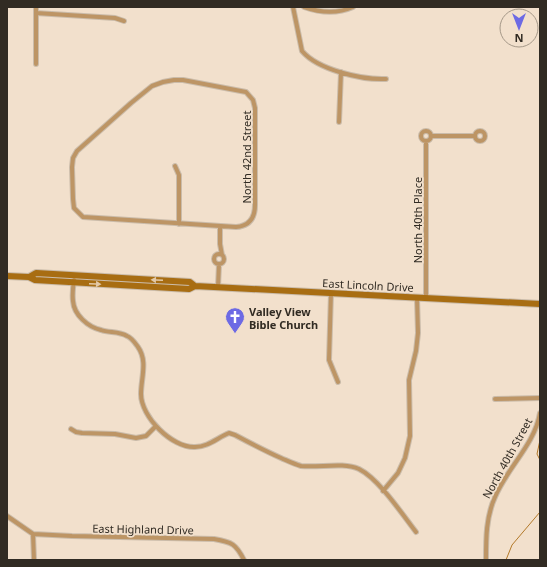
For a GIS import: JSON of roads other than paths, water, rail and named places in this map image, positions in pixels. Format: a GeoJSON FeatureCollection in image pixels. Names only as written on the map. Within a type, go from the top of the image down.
{"type":"FeatureCollection","features":[{"type":"Feature","properties":{"kind":"main road","name":"East Lincoln Drive"},"geometry":{"type":"LineString","coordinates":[[7,276],[29,277],[36,273],[74,279],[190,282],[195,286],[540,304]]}},
{"type":"Feature","properties":{"kind":"street"},"geometry":{"type":"LineString","coordinates":[[36,7],[36,64]]}},
{"type":"Feature","properties":{"kind":"street"},"geometry":{"type":"LineString","coordinates":[[293,7],[302,51],[311,60],[341,72],[373,79],[386,79]]}},
{"type":"Feature","properties":{"kind":"street"},"geometry":{"type":"LineString","coordinates":[[304,7],[318,12],[329,12],[353,7]]}},
{"type":"Feature","properties":{"kind":"street"},"geometry":{"type":"LineString","coordinates":[[36,13],[115,18],[124,21]]}},
{"type":"Feature","properties":{"kind":"street"},"geometry":{"type":"LineString","coordinates":[[340,122],[341,72]]}},
{"type":"Feature","properties":{"kind":"street","name":"North 42nd Street"},"geometry":{"type":"LineString","coordinates":[[179,224],[87,218],[79,214],[74,208],[72,167],[73,158],[77,151],[152,86],[163,82],[183,80],[240,90],[249,95],[253,100],[255,108],[255,213],[251,220],[242,226],[220,226]]}},
{"type":"Feature","properties":{"kind":"street"},"geometry":{"type":"LineString","coordinates":[[425,130],[428,131],[431,136],[430,139],[426,141],[422,140],[421,137],[422,132],[425,130]]}},
{"type":"Feature","properties":{"kind":"street"},"geometry":{"type":"LineString","coordinates":[[431,136],[475,136]]}},
{"type":"Feature","properties":{"kind":"street","name":"North 40th Place"},"geometry":{"type":"LineString","coordinates":[[426,141],[426,299]]}},
{"type":"Feature","properties":{"kind":"street"},"geometry":{"type":"LineString","coordinates":[[175,166],[179,175],[179,224],[220,226],[220,244],[224,260],[219,264],[218,287]]}},
{"type":"Feature","properties":{"kind":"street"},"geometry":{"type":"LineString","coordinates":[[219,264],[214,260],[214,257],[220,244]]}},
{"type":"Feature","properties":{"kind":"street"},"geometry":{"type":"LineString","coordinates":[[216,254],[222,255]]}},
{"type":"Feature","properties":{"kind":"street"},"geometry":{"type":"LineString","coordinates":[[74,279],[73,302],[74,308],[80,317],[101,330],[127,335],[139,348],[144,362],[141,401],[146,413],[156,426],[170,438],[186,446],[195,447],[204,446],[229,433],[235,434],[270,453],[299,465],[310,467],[349,466],[358,468],[376,482],[416,532]]}},
{"type":"Feature","properties":{"kind":"street"},"geometry":{"type":"LineString","coordinates":[[331,293],[329,360],[338,382]]}},
{"type":"Feature","properties":{"kind":"street"},"geometry":{"type":"LineString","coordinates":[[383,491],[398,473],[405,458],[410,436],[409,380],[416,351],[417,298]]}},
{"type":"Feature","properties":{"kind":"street"},"geometry":{"type":"LineString","coordinates":[[495,399],[540,398]]}},
{"type":"Feature","properties":{"kind":"street","name":"North 40th Street"},"geometry":{"type":"LineString","coordinates":[[486,560],[487,529],[490,508],[495,495],[522,453],[535,429],[540,413]]}},
{"type":"Feature","properties":{"kind":"street"},"geometry":{"type":"LineString","coordinates":[[71,429],[82,433],[115,434],[136,438],[146,436],[156,426]]}},
{"type":"Feature","properties":{"kind":"street"},"geometry":{"type":"LineString","coordinates":[[7,516],[33,534],[34,560]]}},
{"type":"Feature","properties":{"kind":"street","name":"East Highland Drive"},"geometry":{"type":"LineString","coordinates":[[33,534],[214,539],[233,544],[239,549],[244,560]]}},
{"type":"Feature","properties":{"kind":"waterway"},"geometry":{"type":"LineString","coordinates":[[540,440],[537,454],[540,460]]}},
{"type":"Feature","properties":{"kind":"waterway"},"geometry":{"type":"LineString","coordinates":[[506,560],[512,545],[540,512]]}},
{"type":"Feature","properties":{"kind":"place","name":"Valley View Bible Church"},"geometry":{"type":"Point","coordinates":[235,334]}}]}
